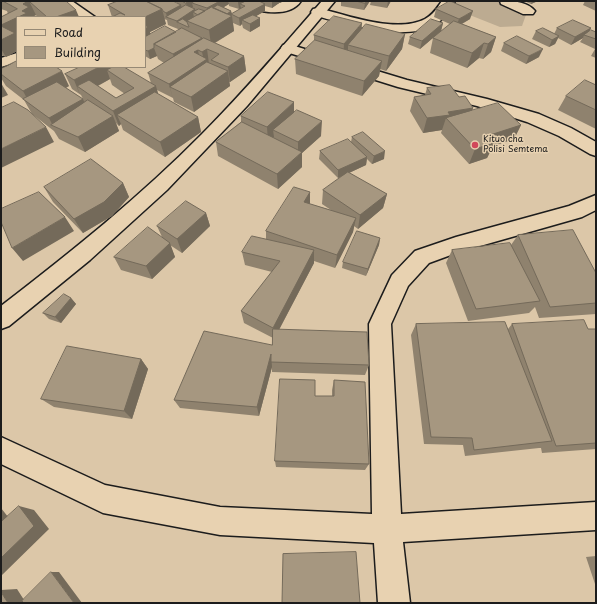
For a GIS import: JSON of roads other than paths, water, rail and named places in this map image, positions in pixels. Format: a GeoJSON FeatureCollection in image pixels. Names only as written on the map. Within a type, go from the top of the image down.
{"type":"FeatureCollection","features":[{"type":"Feature","properties":{"kind":"street"},"geometry":{"type":"LineString","coordinates":[[63,1],[86,16]]}},
{"type":"Feature","properties":{"kind":"street"},"geometry":{"type":"LineString","coordinates":[[240,1],[269,10],[276,10],[295,1]]}},
{"type":"Feature","properties":{"kind":"street"},"geometry":{"type":"LineString","coordinates":[[1,319],[83,254],[207,139],[324,7],[367,24],[392,27],[410,27],[429,23],[442,12],[449,1]]}},
{"type":"Feature","properties":{"kind":"street"},"geometry":{"type":"LineString","coordinates":[[506,1],[528,11]]}},
{"type":"Feature","properties":{"kind":"street"},"geometry":{"type":"LineString","coordinates":[[288,48],[403,84],[481,102],[533,118],[565,132],[596,150]]}},
{"type":"Feature","properties":{"kind":"street"},"geometry":{"type":"LineString","coordinates":[[1,63],[16,57]]}},
{"type":"Feature","properties":{"kind":"street"},"geometry":{"type":"LineString","coordinates":[[394,603],[388,529],[380,324],[400,281],[422,257],[456,245],[575,212],[596,202]]}},
{"type":"Feature","properties":{"kind":"street"},"geometry":{"type":"LineString","coordinates":[[1,450],[103,499],[220,521],[388,529],[596,516]]}},
{"type":"Feature","properties":{"kind":"place","name":"Kituo cha Polisi Semtema"},"geometry":{"type":"Point","coordinates":[475,145]}}]}
